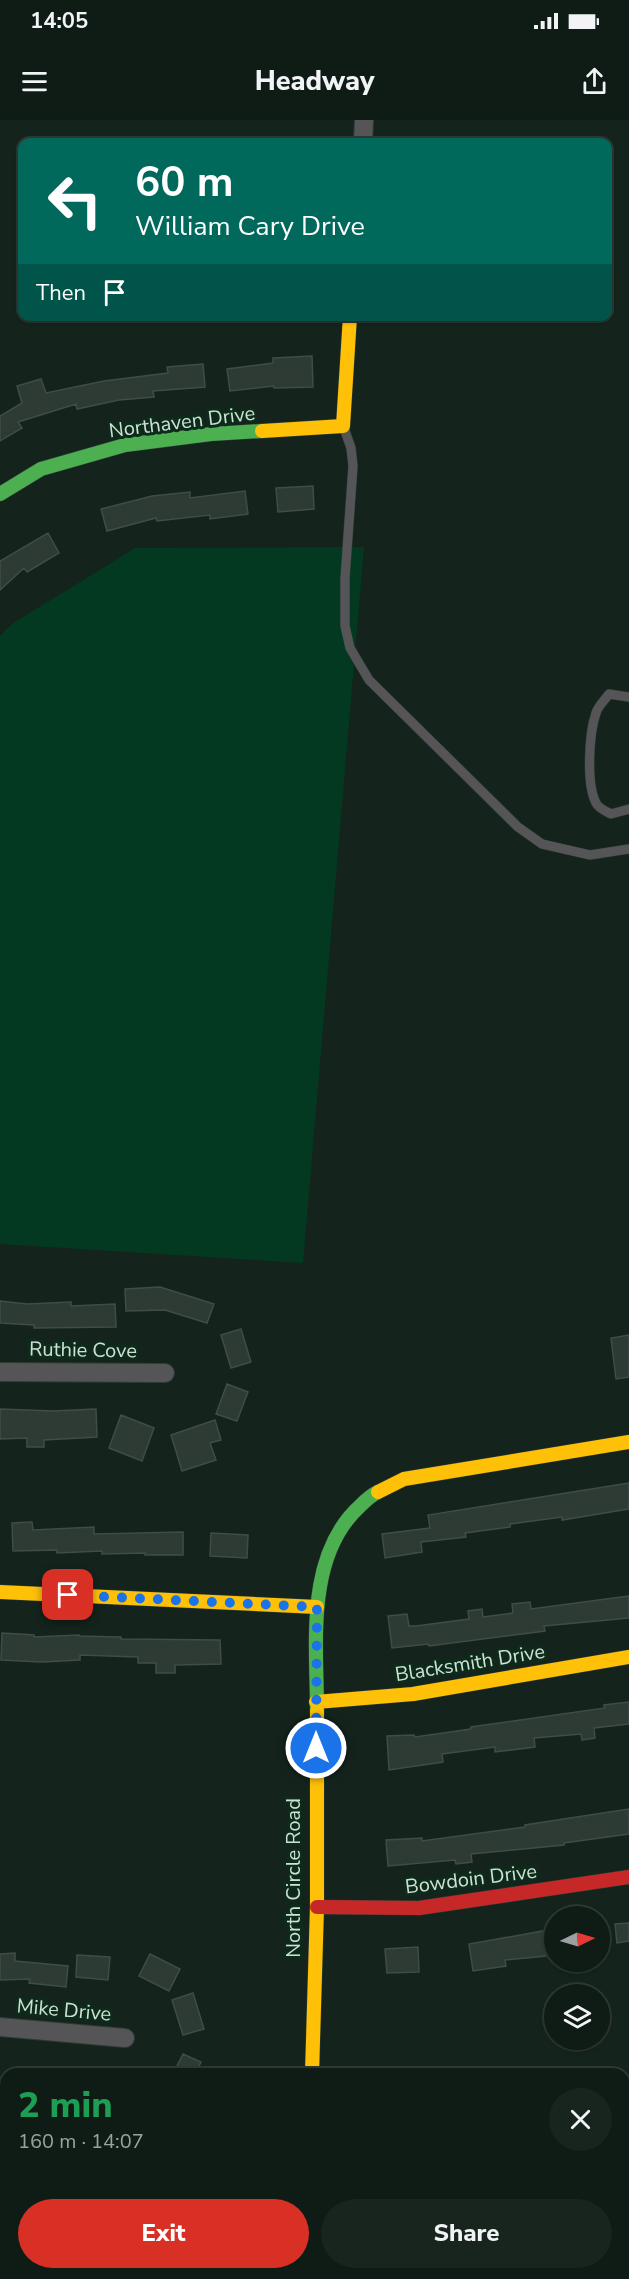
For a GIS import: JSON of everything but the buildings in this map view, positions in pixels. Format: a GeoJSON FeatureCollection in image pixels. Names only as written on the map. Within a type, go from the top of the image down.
{"type":"FeatureCollection","features":[{"type":"Feature","properties":{"kind":"street"},"geometry":{"type":"LineString","coordinates":[[364,138],[367,121]]}},
{"type":"Feature","properties":{"kind":"street"},"geometry":{"type":"LineString","coordinates":[[343,426],[350,321]]}},
{"type":"Feature","properties":{"kind":"street","name":"Northaven Drive"},"geometry":{"type":"LineString","coordinates":[[0,494],[40,469],[125,445],[212,434],[343,426]]}},
{"type":"Feature","properties":{"kind":"street","name":"Ruthie Cove"},"geometry":{"type":"LineString","coordinates":[[0,1372],[165,1373]]}},
{"type":"Feature","properties":{"kind":"street","name":"North Circle Road"},"geometry":{"type":"LineString","coordinates":[[312,2068],[317,1907],[317,1607],[328,1554],[348,1517],[373,1494],[404,1479],[629,1442]]}},
{"type":"Feature","properties":{"kind":"street"},"geometry":{"type":"LineString","coordinates":[[0,1592],[317,1607]]}},
{"type":"Feature","properties":{"kind":"street","name":"Blacksmith Drive"},"geometry":{"type":"LineString","coordinates":[[316,1702],[413,1694],[629,1657]]}},
{"type":"Feature","properties":{"kind":"street","name":"Bowdoin Drive"},"geometry":{"type":"LineString","coordinates":[[317,1907],[419,1908],[629,1876]]}},
{"type":"Feature","properties":{"kind":"street","name":"Mike Drive"},"geometry":{"type":"LineString","coordinates":[[0,2027],[125,2038]]}},
{"type":"Feature","properties":{"kind":"lane"},"geometry":{"type":"LineString","coordinates":[[343,426],[351,448],[353,466],[345,578],[345,626],[350,648],[369,680],[518,827],[542,844],[590,855],[629,849]]}},
{"type":"Feature","properties":{"kind":"lane"},"geometry":{"type":"LineString","coordinates":[[629,696],[609,694],[596,710],[592,727],[590,777],[596,803],[602,809],[611,814],[629,809]]}},
{"type":"Feature","properties":{"kind":"green space"},"geometry":{"type":"Polygon","coordinates":[[[364,547],[303,1263],[0,1244],[0,636],[12,624],[135,548],[364,547]]]}},
{"type":"Feature","properties":{"kind":"traffic: fast"},"geometry":{"type":"LineString","coordinates":[[0,494],[41,469],[125,445],[211,434],[262,431]]}},
{"type":"Feature","properties":{"kind":"traffic: fast"},"geometry":{"type":"LineString","coordinates":[[317,1711],[316,1630],[322,1575],[330,1550],[342,1526],[364,1502],[378,1492]]}},
{"type":"Feature","properties":{"kind":"traffic: slow"},"geometry":{"type":"LineString","coordinates":[[262,431],[343,426],[350,321]]}},
{"type":"Feature","properties":{"kind":"traffic: slow"},"geometry":{"type":"LineString","coordinates":[[378,1492],[404,1479],[629,1442]]}},
{"type":"Feature","properties":{"kind":"traffic: slow"},"geometry":{"type":"LineString","coordinates":[[0,1592],[317,1607]]}},
{"type":"Feature","properties":{"kind":"traffic: slow"},"geometry":{"type":"LineString","coordinates":[[316,1702],[413,1694],[629,1657]]}},
{"type":"Feature","properties":{"kind":"traffic: slow"},"geometry":{"type":"LineString","coordinates":[[312,2068],[317,1907],[317,1711]]}},
{"type":"Feature","properties":{"kind":"traffic: jam"},"geometry":{"type":"LineString","coordinates":[[317,1907],[419,1908],[629,1877]]}},
{"type":"Feature","properties":{"kind":"route"},"geometry":{"type":"LineString","coordinates":[[68,1595],[317,1607],[316,1748]]}}]}
